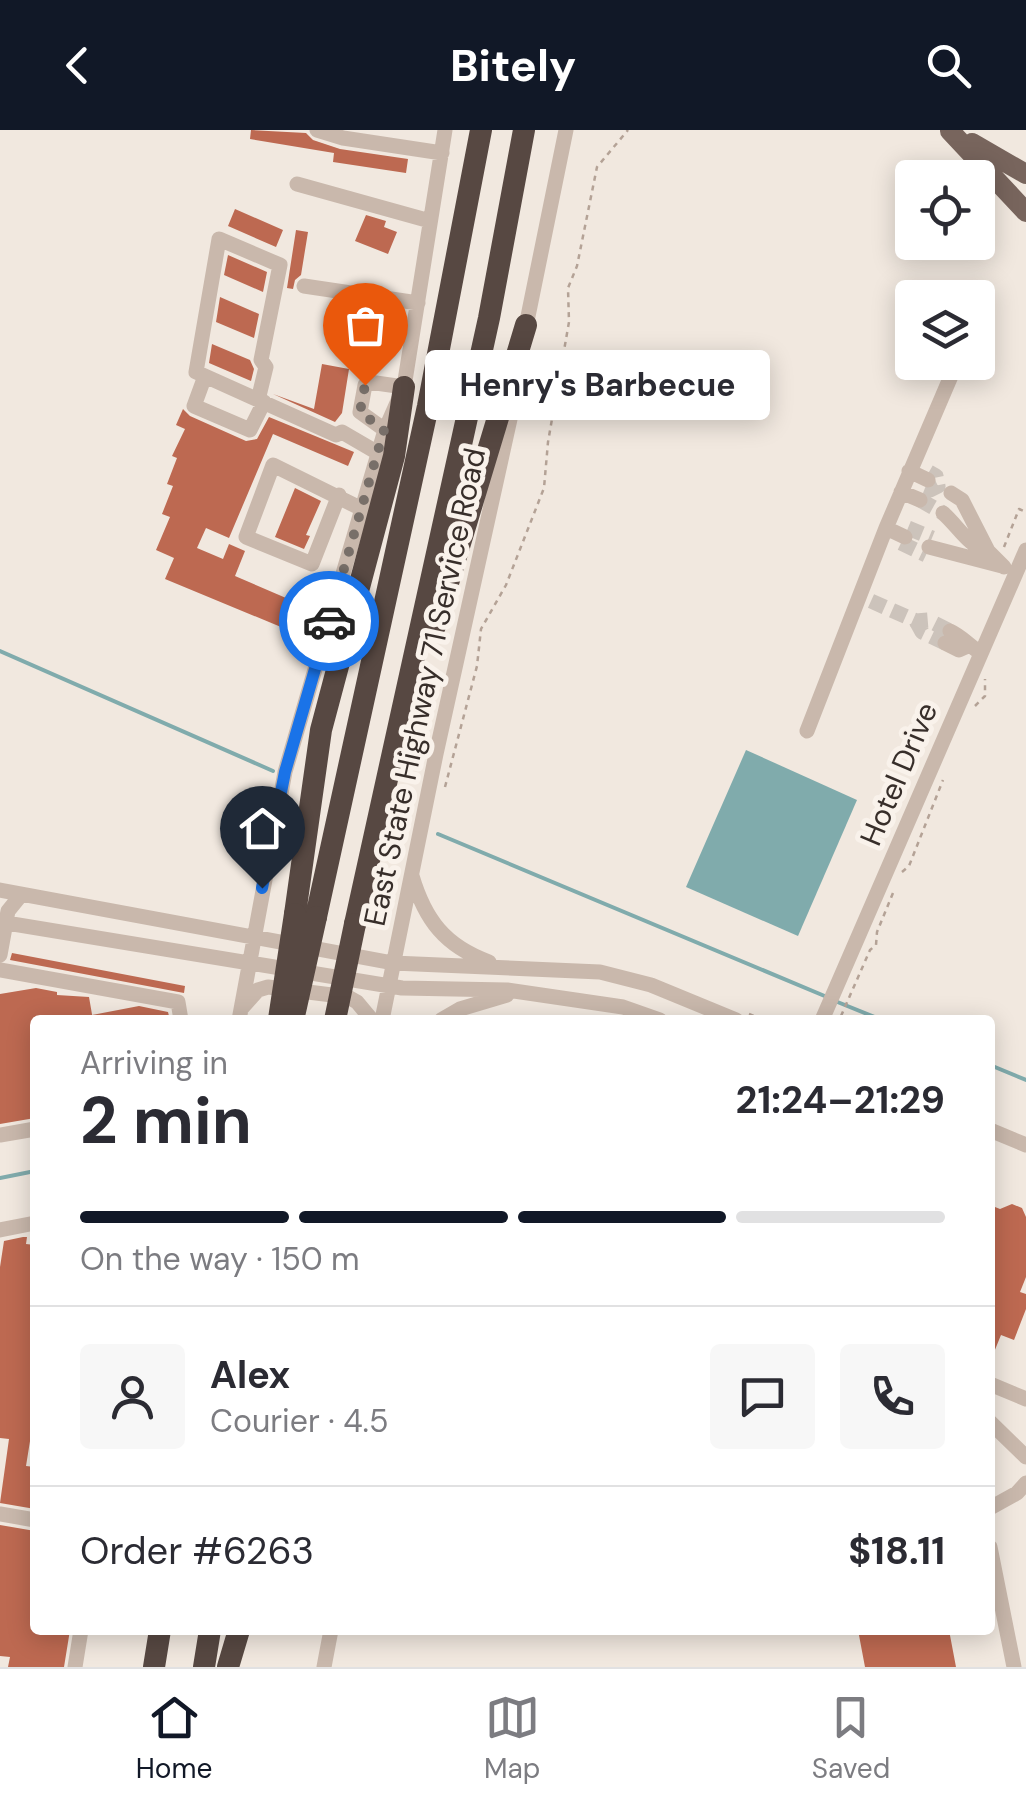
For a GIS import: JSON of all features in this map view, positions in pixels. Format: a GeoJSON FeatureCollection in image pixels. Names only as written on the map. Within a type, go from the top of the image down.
{"type":"FeatureCollection","features":[{"type":"Feature","properties":{"kind":"highway"},"geometry":{"type":"LineString","coordinates":[[285,1015],[465,221],[480,130]]}},
{"type":"Feature","properties":{"kind":"highway"},"geometry":{"type":"LineString","coordinates":[[465,221],[481,196],[492,130]]}},
{"type":"Feature","properties":{"kind":"highway"},"geometry":{"type":"LineString","coordinates":[[451,492],[458,412],[512,130]]}},
{"type":"Feature","properties":{"kind":"highway"},"geometry":{"type":"LineString","coordinates":[[336,1015],[488,318],[524,130]]}},
{"type":"Feature","properties":{"kind":"highway"},"geometry":{"type":"LineString","coordinates":[[411,674],[435,625],[526,324]]}},
{"type":"Feature","properties":{"kind":"highway"},"geometry":{"type":"LineString","coordinates":[[306,916],[321,730],[394,456],[404,387]]}},
{"type":"Feature","properties":{"kind":"highway"},"geometry":{"type":"LineString","coordinates":[[145,1635],[146,1667]]}},
{"type":"Feature","properties":{"kind":"highway"},"geometry":{"type":"LineString","coordinates":[[154,1667],[159,1635]]}},
{"type":"Feature","properties":{"kind":"highway"},"geometry":{"type":"LineString","coordinates":[[204,1667],[209,1635]]}},
{"type":"Feature","properties":{"kind":"highway"},"geometry":{"type":"LineString","coordinates":[[228,1667],[238,1635]]}},
{"type":"Feature","properties":{"kind":"main road"},"geometry":{"type":"LineString","coordinates":[[949,131],[1026,174]]}},
{"type":"Feature","properties":{"kind":"main road"},"geometry":{"type":"LineString","coordinates":[[949,131],[1026,212]]}},
{"type":"Feature","properties":{"kind":"street"},"geometry":{"type":"LineString","coordinates":[[317,130],[343,138],[442,153]]}},
{"type":"Feature","properties":{"kind":"street"},"geometry":{"type":"LineString","coordinates":[[240,1015],[285,772],[384,430],[404,387],[445,130]]}},
{"type":"Feature","properties":{"kind":"street","name":"East State Highway 71 Service Road"},"geometry":{"type":"LineString","coordinates":[[383,1015],[503,462],[526,324],[566,130]]}},
{"type":"Feature","properties":{"kind":"street"},"geometry":{"type":"LineString","coordinates":[[297,184],[430,221]]}},
{"type":"Feature","properties":{"kind":"street"},"geometry":{"type":"LineString","coordinates":[[204,376],[194,406],[250,430],[261,401],[266,367],[261,360],[280,265],[219,239],[196,372],[204,376],[261,401],[336,435],[342,432],[352,436],[378,453]]}},
{"type":"Feature","properties":{"kind":"street"},"geometry":{"type":"LineString","coordinates":[[304,286],[418,303]]}},
{"type":"Feature","properties":{"kind":"street"},"geometry":{"type":"LineString","coordinates":[[807,731],[898,533],[905,481],[949,380]]}},
{"type":"Feature","properties":{"kind":"street"},"geometry":{"type":"LineString","coordinates":[[384,430],[360,410],[366,382],[404,387]]}},
{"type":"Feature","properties":{"kind":"street"},"geometry":{"type":"LineString","coordinates":[[340,495],[312,564],[246,538],[273,465],[340,495],[362,509]]}},
{"type":"Feature","properties":{"kind":"street"},"geometry":{"type":"LineString","coordinates":[[905,481],[924,490],[905,481]]}},
{"type":"Feature","properties":{"kind":"street"},"geometry":{"type":"LineString","coordinates":[[951,494],[962,500],[1002,561]]}},
{"type":"Feature","properties":{"kind":"street"},"geometry":{"type":"LineString","coordinates":[[948,517],[969,542],[1002,561],[935,549],[945,536],[948,517]]}},
{"type":"Feature","properties":{"kind":"street","name":"Hotel Drive"},"geometry":{"type":"LineString","coordinates":[[831,1012],[975,649],[1002,561],[1026,550]]}},
{"type":"Feature","properties":{"kind":"street"},"geometry":{"type":"LineString","coordinates":[[948,637],[964,637],[975,649]]}},
{"type":"Feature","properties":{"kind":"street"},"geometry":{"type":"LineString","coordinates":[[411,873],[420,903],[440,934],[466,953],[502,967]]}},
{"type":"Feature","properties":{"kind":"street"},"geometry":{"type":"LineString","coordinates":[[0,890],[393,963],[600,972],[672,994],[707,1014]]}},
{"type":"Feature","properties":{"kind":"street"},"geometry":{"type":"LineString","coordinates":[[0,955],[3,922],[21,895]]}},
{"type":"Feature","properties":{"kind":"street"},"geometry":{"type":"LineString","coordinates":[[3,922],[389,986],[519,992],[623,1008],[644,1015]]}},
{"type":"Feature","properties":{"kind":"street"},"geometry":{"type":"LineString","coordinates":[[0,970],[178,1002],[181,1015]]}},
{"type":"Feature","properties":{"kind":"street"},"geometry":{"type":"LineString","coordinates":[[240,1015],[258,990],[278,986],[348,997],[368,1015]]}},
{"type":"Feature","properties":{"kind":"street"},"geometry":{"type":"LineString","coordinates":[[451,1015],[476,1003],[519,992]]}},
{"type":"Feature","properties":{"kind":"street"},"geometry":{"type":"LineString","coordinates":[[662,1015],[672,994]]}},
{"type":"Feature","properties":{"kind":"street"},"geometry":{"type":"LineString","coordinates":[[0,1135],[30,1130]]}},
{"type":"Feature","properties":{"kind":"street"},"geometry":{"type":"LineString","coordinates":[[995,1132],[1026,1145]]}},
{"type":"Feature","properties":{"kind":"street"},"geometry":{"type":"LineString","coordinates":[[0,1230],[30,1224]]}},
{"type":"Feature","properties":{"kind":"street"},"geometry":{"type":"LineString","coordinates":[[995,1386],[1026,1399]]}},
{"type":"Feature","properties":{"kind":"street"},"geometry":{"type":"LineString","coordinates":[[995,1427],[1026,1458]]}},
{"type":"Feature","properties":{"kind":"street"},"geometry":{"type":"LineString","coordinates":[[995,1505],[1026,1484]]}},
{"type":"Feature","properties":{"kind":"street"},"geometry":{"type":"LineString","coordinates":[[0,1514],[30,1519]]}},
{"type":"Feature","properties":{"kind":"street"},"geometry":{"type":"LineString","coordinates":[[995,1572],[1014,1667]]}},
{"type":"Feature","properties":{"kind":"street"},"geometry":{"type":"LineString","coordinates":[[74,1667],[80,1635]]}},
{"type":"Feature","properties":{"kind":"street"},"geometry":{"type":"LineString","coordinates":[[324,1667],[330,1635]]}},
{"type":"Feature","properties":{"kind":"path"},"geometry":{"type":"LineString","coordinates":[[442,797],[477,666],[481,628],[506,584],[544,488],[569,322],[568,288],[577,266],[597,167],[628,130]]}},
{"type":"Feature","properties":{"kind":"path"},"geometry":{"type":"LineString","coordinates":[[1002,561],[1019,509],[1026,512]]}},
{"type":"Feature","properties":{"kind":"path"},"geometry":{"type":"LineString","coordinates":[[970,713],[985,696],[985,676]]}},
{"type":"Feature","properties":{"kind":"path"},"geometry":{"type":"LineString","coordinates":[[903,871],[909,866],[941,787]]}},
{"type":"Feature","properties":{"kind":"path"},"geometry":{"type":"LineString","coordinates":[[831,1012],[877,942],[877,932],[896,886]]}},
{"type":"Feature","properties":{"kind":"water"},"geometry":{"type":"Polygon","coordinates":[[[746,750],[857,800],[798,936],[686,887],[746,750]]]}},
{"type":"Feature","properties":{"kind":"building"},"geometry":{"type":"Polygon","coordinates":[[[251,130],[306,133],[313,140],[340,149],[408,159],[406,173],[333,162],[334,153],[250,139],[251,130]]]}},
{"type":"Feature","properties":{"kind":"building"},"geometry":{"type":"Polygon","coordinates":[[[235,209],[283,230],[276,247],[228,226],[235,209]]]}},
{"type":"Feature","properties":{"kind":"building"},"geometry":{"type":"Polygon","coordinates":[[[366,215],[386,221],[384,227],[397,232],[388,254],[355,241],[366,215]]]}},
{"type":"Feature","properties":{"kind":"building"},"geometry":{"type":"Polygon","coordinates":[[[296,230],[308,232],[301,275],[293,289],[287,288],[296,230]]]}},
{"type":"Feature","properties":{"kind":"building"},"geometry":{"type":"Polygon","coordinates":[[[228,255],[267,272],[263,292],[224,275],[228,255]]]}},
{"type":"Feature","properties":{"kind":"building"},"geometry":{"type":"Polygon","coordinates":[[[220,297],[259,314],[254,338],[216,322],[220,297]]]}},
{"type":"Feature","properties":{"kind":"building"},"geometry":{"type":"Polygon","coordinates":[[[340,307],[391,313],[389,326],[355,321],[351,348],[336,345],[340,307]]]}},
{"type":"Feature","properties":{"kind":"building"},"geometry":{"type":"Polygon","coordinates":[[[212,344],[250,360],[254,369],[251,381],[209,363],[212,344]]]}},
{"type":"Feature","properties":{"kind":"building"},"geometry":{"type":"Polygon","coordinates":[[[322,364],[349,369],[342,413],[335,422],[273,394],[314,409],[322,364]]]}},
{"type":"Feature","properties":{"kind":"building"},"geometry":{"type":"Polygon","coordinates":[[[183,409],[190,416],[246,441],[257,439],[269,417],[354,452],[348,466],[273,434],[229,538],[206,528],[197,548],[223,559],[229,544],[245,551],[235,576],[293,601],[281,627],[165,579],[174,558],[156,550],[170,517],[162,514],[173,486],[167,484],[177,458],[172,456],[185,429],[176,425],[183,409]]]}},
{"type":"Feature","properties":{"kind":"building"},"geometry":{"type":"Polygon","coordinates":[[[295,488],[321,501],[304,549],[275,537],[295,488]]]}},
{"type":"Feature","properties":{"kind":"building"},"geometry":{"type":"Polygon","coordinates":[[[12,953],[185,986],[184,993],[10,960],[12,953]]]}},
{"type":"Feature","properties":{"kind":"building"},"geometry":{"type":"Polygon","coordinates":[[[36,988],[57,995],[89,997],[92,1015],[30,1015],[30,1119],[0,1124],[0,994],[36,988]]]}},
{"type":"Feature","properties":{"kind":"building"},"geometry":{"type":"Polygon","coordinates":[[[139,1006],[169,1015],[92,1015],[139,1006]]]}},
{"type":"Feature","properties":{"kind":"building"},"geometry":{"type":"Polygon","coordinates":[[[1012,1204],[1022,1208],[1026,1217],[1026,1277],[1020,1292],[1026,1294],[1026,1309],[1014,1340],[1001,1335],[995,1350],[995,1207],[1012,1204]]]}},
{"type":"Feature","properties":{"kind":"building"},"geometry":{"type":"Polygon","coordinates":[[[27,1237],[26,1244],[30,1244],[30,1441],[26,1466],[30,1466],[30,1508],[0,1503],[9,1439],[0,1438],[0,1267],[4,1241],[27,1237]]]}},
{"type":"Feature","properties":{"kind":"building"},"geometry":{"type":"Polygon","coordinates":[[[0,1525],[30,1530],[30,1635],[69,1635],[64,1667],[8,1667],[10,1657],[0,1656],[0,1525]]]}},
{"type":"Feature","properties":{"kind":"building"},"geometry":{"type":"Polygon","coordinates":[[[859,1635],[950,1635],[956,1667],[865,1667],[859,1635]]]}},
{"type":"Feature","properties":{"kind":"waterway"},"geometry":{"type":"LineString","coordinates":[[0,651],[273,771]]}},
{"type":"Feature","properties":{"kind":"waterway"},"geometry":{"type":"LineString","coordinates":[[438,834],[827,997]]}},
{"type":"Feature","properties":{"kind":"waterway"},"geometry":{"type":"LineString","coordinates":[[835,1001],[870,1015]]}},
{"type":"Feature","properties":{"kind":"waterway"},"geometry":{"type":"LineString","coordinates":[[995,1067],[1026,1080]]}},
{"type":"Feature","properties":{"kind":"waterway"},"geometry":{"type":"LineString","coordinates":[[0,1178],[30,1172]]}},
{"type":"Feature","properties":{"kind":"tunnel"},"geometry":{"type":"LineString","coordinates":[[925,488],[938,486],[936,476],[929,472]]}},
{"type":"Feature","properties":{"kind":"tunnel"},"geometry":{"type":"LineString","coordinates":[[920,500],[943,513]]}},
{"type":"Feature","properties":{"kind":"tunnel"},"geometry":{"type":"LineString","coordinates":[[908,528],[932,538]]}},
{"type":"Feature","properties":{"kind":"tunnel"},"geometry":{"type":"LineString","coordinates":[[901,543],[926,555]]}},
{"type":"Feature","properties":{"kind":"tunnel"},"geometry":{"type":"LineString","coordinates":[[871,601],[950,631]]}},
{"type":"Feature","properties":{"kind":"tunnel"},"geometry":{"type":"LineString","coordinates":[[916,621],[922,632],[945,643]]}},
{"type":"Feature","properties":{"kind":"way so far"},"geometry":{"type":"LineString","coordinates":[[329,621],[384,430],[360,412],[365,385]]}},
{"type":"Feature","properties":{"kind":"place","name":"Henry's Barbecue"},"geometry":{"type":"Point","coordinates":[365,385]}},
{"type":"Feature","properties":{"kind":"route"},"geometry":{"type":"LineString","coordinates":[[262,888],[285,772],[329,621]]}}]}
